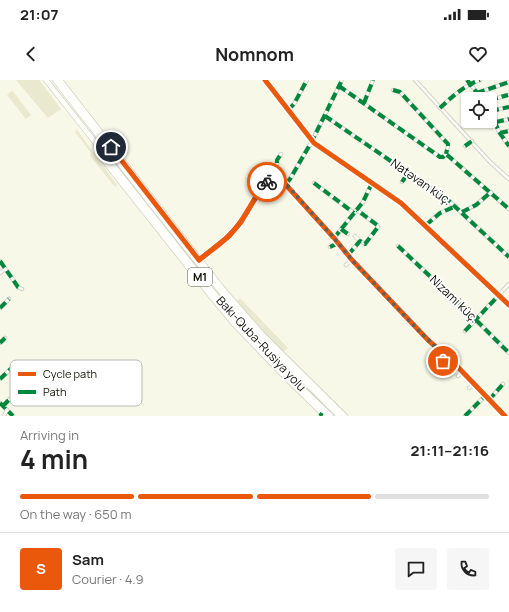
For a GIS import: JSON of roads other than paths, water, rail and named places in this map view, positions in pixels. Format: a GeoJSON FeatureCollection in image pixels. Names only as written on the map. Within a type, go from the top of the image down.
{"type":"FeatureCollection","features":[{"type":"Feature","properties":{"kind":"highway","name":"Bakı-Quba-Rusiya yolu"},"geometry":{"type":"LineString","coordinates":[[46,80],[232,316],[264,351],[331,416]]}},
{"type":"Feature","properties":{"kind":"highway","name":"Bakı-Quba-Rusiya yolu"},"geometry":{"type":"LineString","coordinates":[[55,80],[237,312],[339,416]]}},
{"type":"Feature","properties":{"kind":"highway"},"geometry":{"type":"LineString","coordinates":[[60,80],[199,260],[262,334],[345,416]]}},
{"type":"Feature","properties":{"kind":"highway"},"geometry":{"type":"LineString","coordinates":[[81,126],[94,147],[123,186],[210,295],[241,332],[322,415]]}},
{"type":"Feature","properties":{"kind":"street"},"geometry":{"type":"LineString","coordinates":[[265,80],[312,141],[401,203],[509,305]]}},
{"type":"Feature","properties":{"kind":"street"},"geometry":{"type":"LineString","coordinates":[[288,110],[294,104],[307,80]]}},
{"type":"Feature","properties":{"kind":"street"},"geometry":{"type":"LineString","coordinates":[[286,184],[312,141],[342,80]]}},
{"type":"Feature","properties":{"kind":"street"},"geometry":{"type":"LineString","coordinates":[[364,102],[373,80]]}},
{"type":"Feature","properties":{"kind":"street"},"geometry":{"type":"LineString","coordinates":[[415,80],[490,162],[509,179]]}},
{"type":"Feature","properties":{"kind":"street"},"geometry":{"type":"LineString","coordinates":[[467,80],[476,92]]}},
{"type":"Feature","properties":{"kind":"street"},"geometry":{"type":"LineString","coordinates":[[440,108],[470,84],[480,80]]}},
{"type":"Feature","properties":{"kind":"street"},"geometry":{"type":"LineString","coordinates":[[480,92],[509,82]]}},
{"type":"Feature","properties":{"kind":"street"},"geometry":{"type":"LineString","coordinates":[[339,86],[364,102],[440,158],[446,154],[448,144],[400,92],[393,90]]}},
{"type":"Feature","properties":{"kind":"street"},"geometry":{"type":"LineString","coordinates":[[497,98],[508,95]]}},
{"type":"Feature","properties":{"kind":"street"},"geometry":{"type":"LineString","coordinates":[[497,110],[509,107]]}},
{"type":"Feature","properties":{"kind":"street","name":"Natəvan küç."},"geometry":{"type":"LineString","coordinates":[[325,116],[442,195],[456,206],[509,256]]}},
{"type":"Feature","properties":{"kind":"street"},"geometry":{"type":"LineString","coordinates":[[497,122],[509,119]]}},
{"type":"Feature","properties":{"kind":"street"},"geometry":{"type":"LineString","coordinates":[[497,125],[500,133],[509,145]]}},
{"type":"Feature","properties":{"kind":"street"},"geometry":{"type":"LineString","coordinates":[[500,133],[509,131]]}},
{"type":"Feature","properties":{"kind":"street"},"geometry":{"type":"LineString","coordinates":[[465,146],[472,141]]}},
{"type":"Feature","properties":{"kind":"street"},"geometry":{"type":"LineString","coordinates":[[281,154],[277,160],[277,175],[352,260],[420,332],[463,372],[505,416]]}},
{"type":"Feature","properties":{"kind":"street"},"geometry":{"type":"LineString","coordinates":[[446,154],[509,209]]}},
{"type":"Feature","properties":{"kind":"street"},"geometry":{"type":"LineString","coordinates":[[402,182],[408,173]]}},
{"type":"Feature","properties":{"kind":"street"},"geometry":{"type":"LineString","coordinates":[[199,260],[229,236],[241,222],[252,202],[270,178],[277,175]]}},
{"type":"Feature","properties":{"kind":"street"},"geometry":{"type":"LineString","coordinates":[[314,183],[354,213]]}},
{"type":"Feature","properties":{"kind":"street"},"geometry":{"type":"LineString","coordinates":[[334,238],[365,199],[372,183]]}},
{"type":"Feature","properties":{"kind":"street"},"geometry":{"type":"LineString","coordinates":[[462,212],[476,205],[491,192]]}},
{"type":"Feature","properties":{"kind":"street"},"geometry":{"type":"LineString","coordinates":[[426,225],[440,213],[456,206]]}},
{"type":"Feature","properties":{"kind":"street"},"geometry":{"type":"LineString","coordinates":[[355,236],[365,244],[378,227],[357,210]]}},
{"type":"Feature","properties":{"kind":"street"},"geometry":{"type":"LineString","coordinates":[[342,228],[348,234]]}},
{"type":"Feature","properties":{"kind":"street"},"geometry":{"type":"LineString","coordinates":[[348,255],[360,241]]}},
{"type":"Feature","properties":{"kind":"street"},"geometry":{"type":"LineString","coordinates":[[330,247],[334,244],[339,244]]}},
{"type":"Feature","properties":{"kind":"street","name":"Nizami küç."},"geometry":{"type":"LineString","coordinates":[[398,246],[509,353]]}},
{"type":"Feature","properties":{"kind":"street"},"geometry":{"type":"LineString","coordinates":[[346,265],[352,260]]}},
{"type":"Feature","properties":{"kind":"street"},"geometry":{"type":"LineString","coordinates":[[0,261],[18,287],[22,289]]}},
{"type":"Feature","properties":{"kind":"street"},"geometry":{"type":"LineString","coordinates":[[0,273],[5,269]]}},
{"type":"Feature","properties":{"kind":"street"},"geometry":{"type":"LineString","coordinates":[[465,331],[509,284]]}},
{"type":"Feature","properties":{"kind":"street"},"geometry":{"type":"LineString","coordinates":[[0,308],[9,299]]}},
{"type":"Feature","properties":{"kind":"street"},"geometry":{"type":"LineString","coordinates":[[0,343],[5,338]]}},
{"type":"Feature","properties":{"kind":"street"},"geometry":{"type":"LineString","coordinates":[[439,350],[436,354],[443,361]]}},
{"type":"Feature","properties":{"kind":"street"},"geometry":{"type":"LineString","coordinates":[[0,379],[10,370]]}},
{"type":"Feature","properties":{"kind":"street"},"geometry":{"type":"LineString","coordinates":[[458,376],[463,372]]}},
{"type":"Feature","properties":{"kind":"street"},"geometry":{"type":"LineString","coordinates":[[469,388],[474,384]]}},
{"type":"Feature","properties":{"kind":"street"},"geometry":{"type":"LineString","coordinates":[[489,400],[503,384]]}},
{"type":"Feature","properties":{"kind":"street"},"geometry":{"type":"LineString","coordinates":[[10,396],[1,404],[13,416]]}},
{"type":"Feature","properties":{"kind":"street"},"geometry":{"type":"LineString","coordinates":[[465,416],[485,396]]}},
{"type":"Feature","properties":{"kind":"street"},"geometry":{"type":"LineString","coordinates":[[4,416],[7,410]]}}]}
